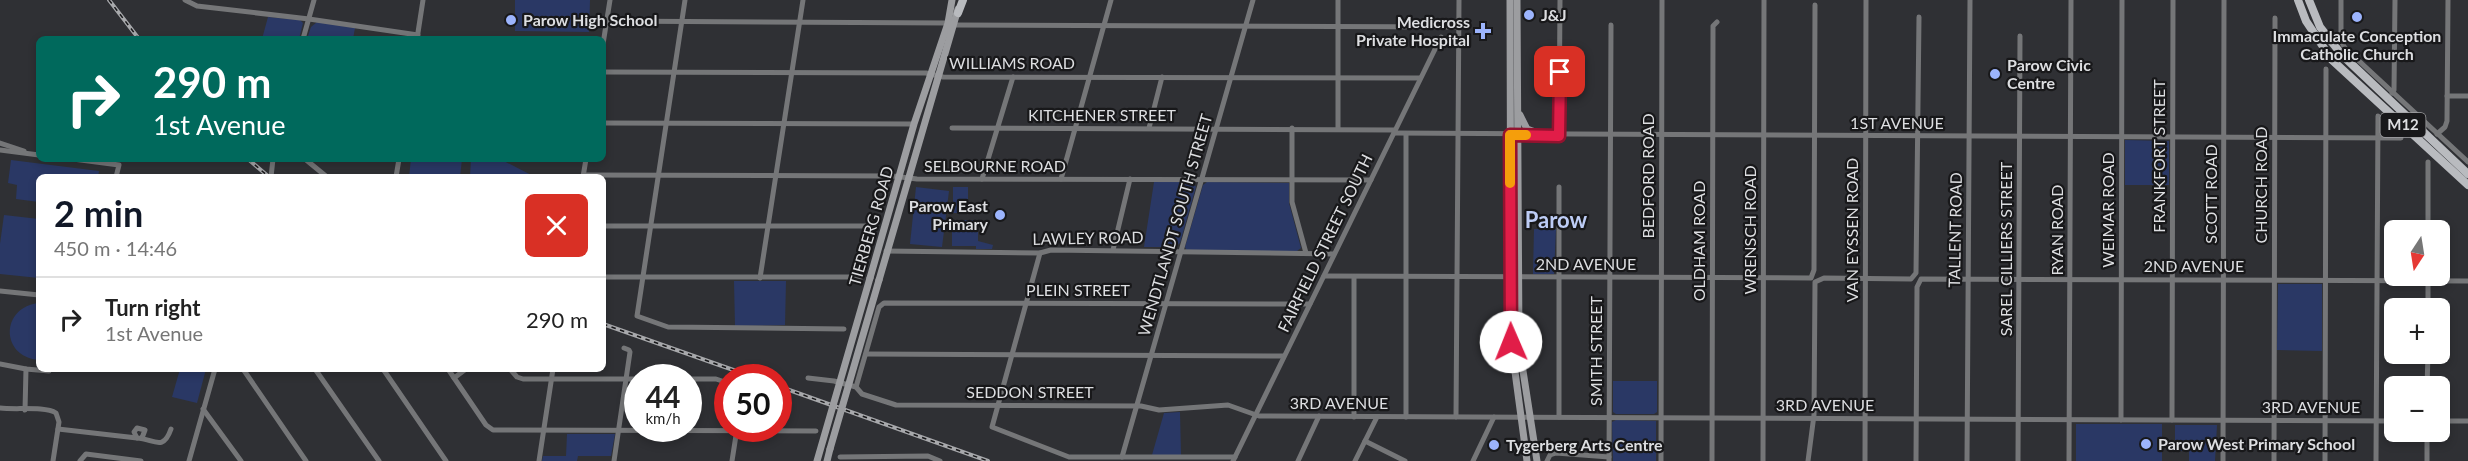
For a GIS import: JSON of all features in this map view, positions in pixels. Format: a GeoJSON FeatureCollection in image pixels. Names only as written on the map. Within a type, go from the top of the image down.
{"type":"FeatureCollection","features":[{"type":"Feature","properties":{"kind":"main road","name":"TIERBERG ROAD"},"geometry":{"type":"LineString","coordinates":[[827,461],[939,76],[951,24],[952,0]]}},
{"type":"Feature","properties":{"kind":"main road"},"geometry":{"type":"LineString","coordinates":[[958,13],[961,0]]}},
{"type":"Feature","properties":{"kind":"main road"},"geometry":{"type":"LineString","coordinates":[[1510,0],[1514,135],[1514,277],[1527,461]]}},
{"type":"Feature","properties":{"kind":"main road"},"geometry":{"type":"LineString","coordinates":[[1514,135],[1518,107],[1517,0]]}},
{"type":"Feature","properties":{"kind":"main road","name":"M12"},"geometry":{"type":"LineString","coordinates":[[2298,0],[2306,21],[2332,60],[2468,185]]}},
{"type":"Feature","properties":{"kind":"main road","name":"M12"},"geometry":{"type":"LineString","coordinates":[[2309,0],[2320,27],[2342,55],[2468,174]]}},
{"type":"Feature","properties":{"kind":"main road","name":"TIERBERG ROAD"},"geometry":{"type":"LineString","coordinates":[[818,461],[914,124],[930,74],[958,13]]}},
{"type":"Feature","properties":{"kind":"main road"},"geometry":{"type":"LineString","coordinates":[[1518,107],[1525,128],[1546,136]]}},
{"type":"Feature","properties":{"kind":"main road"},"geometry":{"type":"LineString","coordinates":[[1524,417],[1537,461]]}},
{"type":"Feature","properties":{"kind":"street"},"geometry":{"type":"LineString","coordinates":[[185,0],[197,6],[309,18],[412,36]]}},
{"type":"Feature","properties":{"kind":"street"},"geometry":{"type":"LineString","coordinates":[[304,36],[314,0]]}},
{"type":"Feature","properties":{"kind":"street"},"geometry":{"type":"LineString","coordinates":[[418,36],[423,0]]}},
{"type":"Feature","properties":{"kind":"street"},"geometry":{"type":"LineString","coordinates":[[604,36],[610,0]]}},
{"type":"Feature","properties":{"kind":"street"},"geometry":{"type":"LineString","coordinates":[[685,0],[637,314],[639,317],[668,327],[844,329]]}},
{"type":"Feature","properties":{"kind":"street"},"geometry":{"type":"LineString","coordinates":[[760,278],[803,0]]}},
{"type":"Feature","properties":{"kind":"street"},"geometry":{"type":"LineString","coordinates":[[1061,179],[1111,0]]}},
{"type":"Feature","properties":{"kind":"street","name":"WENDTLANDT SOUTH STREET"},"geometry":{"type":"LineString","coordinates":[[1122,457],[1253,0]]}},
{"type":"Feature","properties":{"kind":"street"},"geometry":{"type":"LineString","coordinates":[[1338,0],[1338,129]]}},
{"type":"Feature","properties":{"kind":"street"},"geometry":{"type":"LineString","coordinates":[[1456,417],[1459,0]]}},
{"type":"Feature","properties":{"kind":"street"},"geometry":{"type":"LineString","coordinates":[[1559,136],[1560,0]]}},
{"type":"Feature","properties":{"kind":"street","name":"BEDFORD ROAD"},"geometry":{"type":"LineString","coordinates":[[1661,461],[1662,0]]}},
{"type":"Feature","properties":{"kind":"street","name":"WRENSCH ROAD"},"geometry":{"type":"LineString","coordinates":[[1763,461],[1764,0]]}},
{"type":"Feature","properties":{"kind":"street","name":"VAN EYSSEN ROAD"},"geometry":{"type":"LineString","coordinates":[[1865,461],[1866,0]]}},
{"type":"Feature","properties":{"kind":"street","name":"TALLENT ROAD"},"geometry":{"type":"LineString","coordinates":[[1967,461],[1970,0]]}},
{"type":"Feature","properties":{"kind":"street","name":"RYAN ROAD"},"geometry":{"type":"LineString","coordinates":[[2069,461],[2070,0]]}},
{"type":"Feature","properties":{"kind":"street","name":"WEIMAR ROAD"},"geometry":{"type":"LineString","coordinates":[[2121,420],[2122,0]]}},
{"type":"Feature","properties":{"kind":"street","name":"FRANKFORT STREET"},"geometry":{"type":"LineString","coordinates":[[2172,420],[2173,0]]}},
{"type":"Feature","properties":{"kind":"street","name":"SCOTT ROAD"},"geometry":{"type":"LineString","coordinates":[[2223,461],[2224,0]]}},
{"type":"Feature","properties":{"kind":"street"},"geometry":{"type":"LineString","coordinates":[[2342,0],[2342,44],[2468,162]]}},
{"type":"Feature","properties":{"kind":"street"},"geometry":{"type":"LineString","coordinates":[[2392,93],[2394,90],[2395,0]]}},
{"type":"Feature","properties":{"kind":"street"},"geometry":{"type":"LineString","coordinates":[[2437,134],[2446,124],[2448,0]]}},
{"type":"Feature","properties":{"kind":"street"},"geometry":{"type":"LineString","coordinates":[[1808,461],[1814,419],[1815,5]]}},
{"type":"Feature","properties":{"kind":"street"},"geometry":{"type":"LineString","coordinates":[[1916,461],[1919,17]]}},
{"type":"Feature","properties":{"kind":"street","name":"CHURCH ROAD"},"geometry":{"type":"LineString","coordinates":[[2274,461],[2275,18]]}},
{"type":"Feature","properties":{"kind":"street"},"geometry":{"type":"LineString","coordinates":[[607,21],[1458,27]]}},
{"type":"Feature","properties":{"kind":"street","name":"OLDHAM ROAD"},"geometry":{"type":"LineString","coordinates":[[1712,461],[1713,26],[1717,22]]}},
{"type":"Feature","properties":{"kind":"street","name":"SMITH STREET"},"geometry":{"type":"LineString","coordinates":[[1609,459],[1611,25]]}},
{"type":"Feature","properties":{"kind":"street","name":"SAREL CILLIERS STREET"},"geometry":{"type":"LineString","coordinates":[[2019,461],[2020,36]]}},
{"type":"Feature","properties":{"kind":"street","name":"FAIRFIELD STREET SOUTH"},"geometry":{"type":"LineString","coordinates":[[1234,459],[1441,37]]}},
{"type":"Feature","properties":{"kind":"street"},"geometry":{"type":"LineString","coordinates":[[2325,461],[2326,69]]}},
{"type":"Feature","properties":{"kind":"street","name":"WILLIAMS ROAD"},"geometry":{"type":"LineString","coordinates":[[606,72],[930,74],[1013,77],[1420,78]]}},
{"type":"Feature","properties":{"kind":"street"},"geometry":{"type":"LineString","coordinates":[[2326,76],[2334,76]]}},
{"type":"Feature","properties":{"kind":"street"},"geometry":{"type":"LineString","coordinates":[[982,179],[1013,77]]}},
{"type":"Feature","properties":{"kind":"street"},"geometry":{"type":"LineString","coordinates":[[1149,128],[1162,77]]}},
{"type":"Feature","properties":{"kind":"street"},"geometry":{"type":"LineString","coordinates":[[2447,96],[2468,96]]}},
{"type":"Feature","properties":{"kind":"street"},"geometry":{"type":"LineString","coordinates":[[2376,461],[2378,116]]}},
{"type":"Feature","properties":{"kind":"street"},"geometry":{"type":"LineString","coordinates":[[606,123],[914,124]]}},
{"type":"Feature","properties":{"kind":"street","name":"KITCHENER STREET"},"geometry":{"type":"LineString","coordinates":[[952,128],[1338,129],[1394,132]]}},
{"type":"Feature","properties":{"kind":"street"},"geometry":{"type":"LineString","coordinates":[[1292,129],[1294,210],[1306,253]]}},
{"type":"Feature","properties":{"kind":"street","name":"1ST AVENUE"},"geometry":{"type":"LineString","coordinates":[[1394,132],[1546,136],[2401,138]]}},
{"type":"Feature","properties":{"kind":"street"},"geometry":{"type":"LineString","coordinates":[[1406,417],[1407,134]]}},
{"type":"Feature","properties":{"kind":"street"},"geometry":{"type":"LineString","coordinates":[[0,143],[31,154]]}},
{"type":"Feature","properties":{"kind":"street"},"geometry":{"type":"LineString","coordinates":[[0,150],[36,155]]}},
{"type":"Feature","properties":{"kind":"street"},"geometry":{"type":"LineString","coordinates":[[96,162],[119,165],[117,174]]}},
{"type":"Feature","properties":{"kind":"street"},"geometry":{"type":"LineString","coordinates":[[309,162],[323,174]]}},
{"type":"Feature","properties":{"kind":"street"},"geometry":{"type":"LineString","coordinates":[[2428,220],[2428,166],[2435,169]]}},
{"type":"Feature","properties":{"kind":"street","name":"SELBOURNE ROAD"},"geometry":{"type":"LineString","coordinates":[[606,176],[1371,180]]}},
{"type":"Feature","properties":{"kind":"street"},"geometry":{"type":"LineString","coordinates":[[1113,250],[1130,179]]}},
{"type":"Feature","properties":{"kind":"street"},"geometry":{"type":"LineString","coordinates":[[1558,417],[1559,187]]}},
{"type":"Feature","properties":{"kind":"street"},"geometry":{"type":"LineString","coordinates":[[606,226],[876,226]]}},
{"type":"Feature","properties":{"kind":"street","name":"LAWLEY ROAD"},"geometry":{"type":"LineString","coordinates":[[878,249],[1040,253],[1047,250],[1113,250],[1334,254]]}},
{"type":"Feature","properties":{"kind":"street"},"geometry":{"type":"LineString","coordinates":[[1040,253],[991,425],[995,430],[1069,457],[1234,459]]}},
{"type":"Feature","properties":{"kind":"street","name":"2ND AVENUE"},"geometry":{"type":"LineString","coordinates":[[1324,276],[2384,281]]}},
{"type":"Feature","properties":{"kind":"street"},"geometry":{"type":"LineString","coordinates":[[606,277],[861,277]]}},
{"type":"Feature","properties":{"kind":"street"},"geometry":{"type":"LineString","coordinates":[[1354,277],[1354,417]]}},
{"type":"Feature","properties":{"kind":"street","name":"2ND AVENUE"},"geometry":{"type":"LineString","coordinates":[[2450,280],[2468,281]]}},
{"type":"Feature","properties":{"kind":"street"},"geometry":{"type":"LineString","coordinates":[[0,291],[36,295]]}},
{"type":"Feature","properties":{"kind":"street","name":"PLEIN STREET"},"geometry":{"type":"LineString","coordinates":[[866,354],[882,304],[1310,304]]}},
{"type":"Feature","properties":{"kind":"street"},"geometry":{"type":"LineString","coordinates":[[624,348],[630,352],[628,364]]}},
{"type":"Feature","properties":{"kind":"street"},"geometry":{"type":"LineString","coordinates":[[856,387],[866,354],[1284,356]]}},
{"type":"Feature","properties":{"kind":"street"},"geometry":{"type":"LineString","coordinates":[[0,364],[36,370]]}},
{"type":"Feature","properties":{"kind":"street"},"geometry":{"type":"LineString","coordinates":[[25,410],[26,369]]}},
{"type":"Feature","properties":{"kind":"street"},"geometry":{"type":"LineString","coordinates":[[189,461],[214,372]]}},
{"type":"Feature","properties":{"kind":"street"},"geometry":{"type":"LineString","coordinates":[[245,372],[306,461]]}},
{"type":"Feature","properties":{"kind":"street"},"geometry":{"type":"LineString","coordinates":[[317,372],[379,461]]}},
{"type":"Feature","properties":{"kind":"street"},"geometry":{"type":"LineString","coordinates":[[384,372],[446,461]]}},
{"type":"Feature","properties":{"kind":"street"},"geometry":{"type":"LineString","coordinates":[[450,372],[491,429],[714,430]]}},
{"type":"Feature","properties":{"kind":"street"},"geometry":{"type":"LineString","coordinates":[[454,378],[462,372]]}},
{"type":"Feature","properties":{"kind":"street"},"geometry":{"type":"LineString","coordinates":[[513,372],[520,378],[624,379]]}},
{"type":"Feature","properties":{"kind":"street"},"geometry":{"type":"LineString","coordinates":[[539,461],[553,372]]}},
{"type":"Feature","properties":{"kind":"street","name":"SEDDON STREET"},"geometry":{"type":"LineString","coordinates":[[808,378],[834,381],[856,387],[860,393],[896,405],[1137,406],[1159,410],[1229,405],[1256,416]]}},
{"type":"Feature","properties":{"kind":"street"},"geometry":{"type":"LineString","coordinates":[[614,461],[624,394]]}},
{"type":"Feature","properties":{"kind":"street"},"geometry":{"type":"LineString","coordinates":[[0,408],[44,409],[54,412],[58,417],[58,429],[53,461]]}},
{"type":"Feature","properties":{"kind":"street"},"geometry":{"type":"LineString","coordinates":[[203,409],[241,461]]}},
{"type":"Feature","properties":{"kind":"street","name":"3RD AVENUE"},"geometry":{"type":"LineString","coordinates":[[1256,416],[2384,421]]}},
{"type":"Feature","properties":{"kind":"street"},"geometry":{"type":"LineString","coordinates":[[1298,461],[1319,417]]}},
{"type":"Feature","properties":{"kind":"street"},"geometry":{"type":"LineString","coordinates":[[1355,461],[1377,417]]}},
{"type":"Feature","properties":{"kind":"street"},"geometry":{"type":"LineString","coordinates":[[1473,461],[1494,417]]}},
{"type":"Feature","properties":{"kind":"street"},"geometry":{"type":"LineString","coordinates":[[2450,421],[2468,421]]}},
{"type":"Feature","properties":{"kind":"street"},"geometry":{"type":"LineString","coordinates":[[58,429],[138,437],[161,442],[167,439],[171,429]]}},
{"type":"Feature","properties":{"kind":"street"},"geometry":{"type":"LineString","coordinates":[[792,430],[816,430]]}},
{"type":"Feature","properties":{"kind":"street"},"geometry":{"type":"LineString","coordinates":[[1365,441],[1405,461]]}},
{"type":"Feature","properties":{"kind":"street"},"geometry":{"type":"LineString","coordinates":[[732,461],[735,442]]}},
{"type":"Feature","properties":{"kind":"street"},"geometry":{"type":"LineString","coordinates":[[2427,442],[2427,461]]}},
{"type":"Feature","properties":{"kind":"street"},"geometry":{"type":"LineString","coordinates":[[1547,461],[1550,455],[1556,453],[1584,454],[1609,459]]}},
{"type":"Feature","properties":{"kind":"street"},"geometry":{"type":"LineString","coordinates":[[80,461],[86,454],[141,461]]}},
{"type":"Feature","properties":{"kind":"street"},"geometry":{"type":"LineString","coordinates":[[840,457],[928,456],[940,461]]}},
{"type":"Feature","properties":{"kind":"shaded area"},"geometry":{"type":"Polygon","coordinates":[[[515,0],[590,0],[589,32],[515,31],[515,0]]]}},
{"type":"Feature","properties":{"kind":"shaded area"},"geometry":{"type":"Polygon","coordinates":[[[268,17],[300,20],[303,23],[300,36],[263,36],[268,17]]]}},
{"type":"Feature","properties":{"kind":"shaded area"},"geometry":{"type":"Polygon","coordinates":[[[317,22],[355,28],[354,36],[308,36],[311,27],[317,22]]]}},
{"type":"Feature","properties":{"kind":"shaded area"},"geometry":{"type":"Polygon","coordinates":[[[2125,140],[2169,141],[2169,185],[2125,185],[2125,140]]]}},
{"type":"Feature","properties":{"kind":"shaded area"},"geometry":{"type":"Polygon","coordinates":[[[11,160],[99,171],[98,174],[36,174],[36,202],[16,199],[17,185],[8,183],[11,160]]]}},
{"type":"Feature","properties":{"kind":"shaded area"},"geometry":{"type":"Polygon","coordinates":[[[411,162],[462,162],[460,174],[409,174],[411,162]]]}},
{"type":"Feature","properties":{"kind":"shaded area"},"geometry":{"type":"Polygon","coordinates":[[[471,162],[506,162],[529,174],[470,174],[471,162]]]}},
{"type":"Feature","properties":{"kind":"shaded area"},"geometry":{"type":"Polygon","coordinates":[[[1154,182],[1193,182],[1196,187],[1180,243],[1175,247],[1144,247],[1154,182]]]}},
{"type":"Feature","properties":{"kind":"shaded area"},"geometry":{"type":"Polygon","coordinates":[[[1207,182],[1289,183],[1289,203],[1301,248],[1297,251],[1187,251],[1185,247],[1203,185],[1207,182]]]}},
{"type":"Feature","properties":{"kind":"shaded area"},"geometry":{"type":"Polygon","coordinates":[[[916,187],[949,191],[942,247],[910,244],[916,187]]]}},
{"type":"Feature","properties":{"kind":"shaded area"},"geometry":{"type":"Polygon","coordinates":[[[953,187],[968,187],[968,213],[953,213],[953,187]]]}},
{"type":"Feature","properties":{"kind":"shaded area"},"geometry":{"type":"Polygon","coordinates":[[[4,215],[36,219],[36,278],[0,274],[0,244],[4,215]]]}},
{"type":"Feature","properties":{"kind":"shaded area"},"geometry":{"type":"Polygon","coordinates":[[[952,220],[978,220],[978,241],[993,245],[992,249],[952,246],[952,220]]]}},
{"type":"Feature","properties":{"kind":"shaded area"},"geometry":{"type":"Polygon","coordinates":[[[1534,229],[1556,229],[1554,274],[1533,274],[1534,229]]]}},
{"type":"Feature","properties":{"kind":"shaded area"},"geometry":{"type":"Polygon","coordinates":[[[734,281],[786,281],[785,325],[735,326],[734,281]]]}},
{"type":"Feature","properties":{"kind":"shaded area"},"geometry":{"type":"Polygon","coordinates":[[[2278,284],[2322,284],[2322,351],[2277,350],[2278,284]]]}},
{"type":"Feature","properties":{"kind":"shaded area"},"geometry":{"type":"Polygon","coordinates":[[[36,304],[36,359],[26,357],[17,350],[10,332],[17,313],[26,306],[36,304]]]}},
{"type":"Feature","properties":{"kind":"shaded area"},"geometry":{"type":"Polygon","coordinates":[[[179,372],[205,372],[197,403],[172,397],[179,372]]]}},
{"type":"Feature","properties":{"kind":"shaded area"},"geometry":{"type":"Polygon","coordinates":[[[1613,381],[1657,381],[1657,412],[1654,414],[1616,414],[1613,412],[1613,381]]]}},
{"type":"Feature","properties":{"kind":"shaded area"},"geometry":{"type":"Polygon","coordinates":[[[1180,412],[1181,455],[1152,455],[1164,413],[1180,412]]]}},
{"type":"Feature","properties":{"kind":"shaded area"},"geometry":{"type":"Polygon","coordinates":[[[1616,420],[1656,421],[1656,461],[1613,461],[1612,422],[1616,420]]]}},
{"type":"Feature","properties":{"kind":"shaded area"},"geometry":{"type":"Polygon","coordinates":[[[2076,424],[2162,424],[2162,461],[2076,461],[2076,424]]]}},
{"type":"Feature","properties":{"kind":"shaded area"},"geometry":{"type":"Polygon","coordinates":[[[2175,425],[2217,425],[2215,461],[2189,461],[2189,451],[2175,451],[2175,425]]]}},
{"type":"Feature","properties":{"kind":"shaded area"},"geometry":{"type":"Polygon","coordinates":[[[567,434],[615,434],[611,456],[578,456],[577,461],[542,461],[543,456],[566,456],[567,434]]]}},
{"type":"Feature","properties":{"kind":"railway"},"geometry":{"type":"LineString","coordinates":[[109,0],[137,36]]}},
{"type":"Feature","properties":{"kind":"railway"},"geometry":{"type":"LineString","coordinates":[[252,162],[266,174]]}},
{"type":"Feature","properties":{"kind":"railway"},"geometry":{"type":"LineString","coordinates":[[606,325],[716,364]]}},
{"type":"Feature","properties":{"kind":"railway"},"geometry":{"type":"LineString","coordinates":[[792,391],[988,461]]}},
{"type":"Feature","properties":{"kind":"slow traffic"},"geometry":{"type":"LineString","coordinates":[[1510,183],[1510,135],[1526,135]]}},
{"type":"Feature","properties":{"kind":"place","name":"J&J"},"geometry":{"type":"Point","coordinates":[1529,15]}},
{"type":"Feature","properties":{"kind":"place","name":"Immaculate Conception Catholic Church"},"geometry":{"type":"Point","coordinates":[2357,17]}},
{"type":"Feature","properties":{"kind":"place","name":"Parow High School"},"geometry":{"type":"Point","coordinates":[511,20]}},
{"type":"Feature","properties":{"kind":"place","name":"Medicross Private Hospital"},"geometry":{"type":"Point","coordinates":[1483,31]}},
{"type":"Feature","properties":{"kind":"place","name":"Parow Civic Centre"},"geometry":{"type":"Point","coordinates":[1995,74]}},
{"type":"Feature","properties":{"kind":"place","name":"Parow East Primary"},"geometry":{"type":"Point","coordinates":[1000,215]}},
{"type":"Feature","properties":{"kind":"place","name":"Parow West Primary School"},"geometry":{"type":"Point","coordinates":[2146,444]}},
{"type":"Feature","properties":{"kind":"place","name":"Tygerberg Arts Centre"},"geometry":{"type":"Point","coordinates":[1494,445]}},
{"type":"Feature","properties":{"kind":"district","name":"Parow"},"geometry":{"type":"Point","coordinates":[1556,220]}},
{"type":"Feature","properties":{"kind":"route"},"geometry":{"type":"LineString","coordinates":[[1511,342],[1510,135],[1559,136],[1560,72]]}}]}
